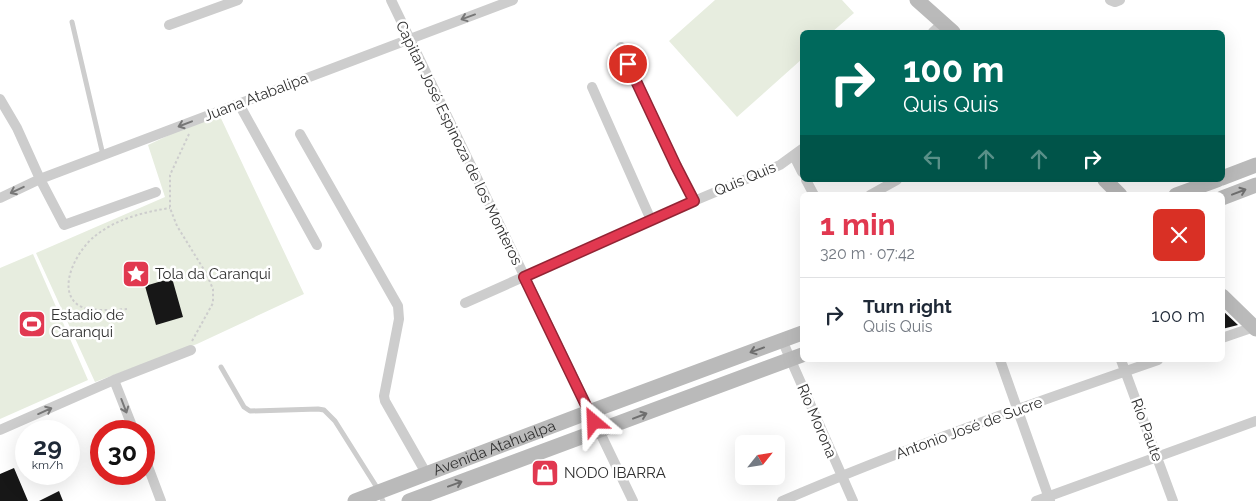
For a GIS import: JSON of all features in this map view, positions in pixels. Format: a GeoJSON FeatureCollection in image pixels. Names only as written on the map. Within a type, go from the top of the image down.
{"type":"FeatureCollection","features":[{"type":"Feature","properties":{"kind":"main road"},"geometry":{"type":"LineString","coordinates":[[917,0],[943,29]]}},
{"type":"Feature","properties":{"kind":"main road"},"geometry":{"type":"LineString","coordinates":[[1225,177],[1256,165]]}},
{"type":"Feature","properties":{"kind":"main road"},"geometry":{"type":"LineString","coordinates":[[1107,182],[1117,192]]}},
{"type":"Feature","properties":{"kind":"main road"},"geometry":{"type":"LineString","coordinates":[[1184,192],[1212,182]]}},
{"type":"Feature","properties":{"kind":"main road"},"geometry":{"type":"LineString","coordinates":[[1225,197],[1256,185]]}},
{"type":"Feature","properties":{"kind":"main road"},"geometry":{"type":"LineString","coordinates":[[1225,299],[1255,328]]}},
{"type":"Feature","properties":{"kind":"main road","name":"Avenida Atahualpa"},"geometry":{"type":"LineString","coordinates":[[354,501],[381,496],[402,482],[800,334]]}},
{"type":"Feature","properties":{"kind":"main road","name":"Avenida Atahualpa"},"geometry":{"type":"LineString","coordinates":[[411,501],[797,357]]}},
{"type":"Feature","properties":{"kind":"street"},"geometry":{"type":"LineString","coordinates":[[169,25],[238,0]]}},
{"type":"Feature","properties":{"kind":"street","name":"Capitan José Espinoza de los Monteros"},"geometry":{"type":"LineString","coordinates":[[391,0],[633,501]]}},
{"type":"Feature","properties":{"kind":"street","name":"Juana Atabalipa"},"geometry":{"type":"LineString","coordinates":[[0,198],[40,179],[513,0]]}},
{"type":"Feature","properties":{"kind":"street"},"geometry":{"type":"LineString","coordinates":[[621,47],[694,201]]}},
{"type":"Feature","properties":{"kind":"street"},"geometry":{"type":"LineString","coordinates":[[592,87],[651,220]]}},
{"type":"Feature","properties":{"kind":"street"},"geometry":{"type":"LineString","coordinates":[[0,99],[17,128],[40,179],[64,225],[156,192]]}},
{"type":"Feature","properties":{"kind":"street"},"geometry":{"type":"LineString","coordinates":[[239,104],[317,245]]}},
{"type":"Feature","properties":{"kind":"street"},"geometry":{"type":"LineString","coordinates":[[300,134],[398,306],[399,319],[384,396],[385,401],[426,473]]}},
{"type":"Feature","properties":{"kind":"street","name":"Quis Quis"},"geometry":{"type":"LineString","coordinates":[[465,303],[694,201],[780,165],[800,151]]}},
{"type":"Feature","properties":{"kind":"street"},"geometry":{"type":"LineString","coordinates":[[794,156],[800,168]]}},
{"type":"Feature","properties":{"kind":"street"},"geometry":{"type":"LineString","coordinates":[[875,192],[893,182]]}},
{"type":"Feature","properties":{"kind":"street"},"geometry":{"type":"LineString","coordinates":[[1225,337],[1255,328]]}},
{"type":"Feature","properties":{"kind":"street","name":"Río Morona"},"geometry":{"type":"LineString","coordinates":[[782,340],[797,357],[841,476],[853,501]]}},
{"type":"Feature","properties":{"kind":"street"},"geometry":{"type":"LineString","coordinates":[[0,430],[114,380],[188,351]]}},
{"type":"Feature","properties":{"kind":"street"},"geometry":{"type":"LineString","coordinates":[[1001,362],[1049,499]]}},
{"type":"Feature","properties":{"kind":"street","name":"Río Paute"},"geometry":{"type":"LineString","coordinates":[[1121,362],[1173,501]]}},
{"type":"Feature","properties":{"kind":"street","name":"Antonio José de Sucre"},"geometry":{"type":"LineString","coordinates":[[782,501],[841,476],[1018,409],[1152,362]]}},
{"type":"Feature","properties":{"kind":"street"},"geometry":{"type":"LineString","coordinates":[[114,380],[130,420]]}},
{"type":"Feature","properties":{"kind":"street"},"geometry":{"type":"LineString","coordinates":[[1036,501],[1049,499],[1256,421]]}},
{"type":"Feature","properties":{"kind":"street"},"geometry":{"type":"LineString","coordinates":[[402,482],[411,501]]}},
{"type":"Feature","properties":{"kind":"street"},"geometry":{"type":"LineString","coordinates":[[155,485],[161,501]]}},
{"type":"Feature","properties":{"kind":"lane"},"geometry":{"type":"LineString","coordinates":[[72,22],[103,155]]}},
{"type":"Feature","properties":{"kind":"lane"},"geometry":{"type":"LineString","coordinates":[[221,367],[244,407],[250,411],[318,408],[324,410],[335,421],[381,496]]}},
{"type":"Feature","properties":{"kind":"path"},"geometry":{"type":"LineString","coordinates":[[188,351],[213,303],[213,289],[206,273],[176,226],[170,208],[170,174],[195,120]]}},
{"type":"Feature","properties":{"kind":"path"},"geometry":{"type":"LineString","coordinates":[[127,309],[110,311],[78,306],[70,296],[69,283],[72,267],[80,250],[94,236],[107,227],[155,210],[170,208]]}},
{"type":"Feature","properties":{"kind":"shaded area"},"geometry":{"type":"Polygon","coordinates":[[[715,0],[842,0],[854,13],[834,30],[800,30],[800,61],[737,117],[669,41],[715,0]]]}},
{"type":"Feature","properties":{"kind":"shaded area"},"geometry":{"type":"Polygon","coordinates":[[[218,112],[304,294],[197,344],[95,382],[36,253],[165,197],[148,145],[218,112]]]}},
{"type":"Feature","properties":{"kind":"shaded area","name":"Estadio de Caranqui"},"geometry":{"type":"Polygon","coordinates":[[[33,254],[88,380],[0,419],[0,268],[33,254]]]}},
{"type":"Feature","properties":{"kind":"building"},"geometry":{"type":"Polygon","coordinates":[[[172,278],[183,317],[156,325],[145,286],[172,278]]]}},
{"type":"Feature","properties":{"kind":"building"},"geometry":{"type":"Polygon","coordinates":[[[1225,313],[1238,325],[1225,328],[1225,313]]]}},
{"type":"Feature","properties":{"kind":"building"},"geometry":{"type":"Polygon","coordinates":[[[14,468],[15,485],[21,485],[28,501],[0,501],[0,474],[14,468]]]}},
{"type":"Feature","properties":{"kind":"building"},"geometry":{"type":"Polygon","coordinates":[[[59,491],[63,501],[39,501],[59,491]]]}},
{"type":"Feature","properties":{"kind":"place","name":"Tola da Caranqui"},"geometry":{"type":"Point","coordinates":[136,274]}},
{"type":"Feature","properties":{"kind":"place","name":"Estadio de Caranqui"},"geometry":{"type":"Point","coordinates":[32,324]}},
{"type":"Feature","properties":{"kind":"place","name":"NODO IBARRA"},"geometry":{"type":"Point","coordinates":[545,473]}},
{"type":"Feature","properties":{"kind":"route"},"geometry":{"type":"LineString","coordinates":[[594,422],[524,277],[694,201],[689,195],[628,64]]}}]}
